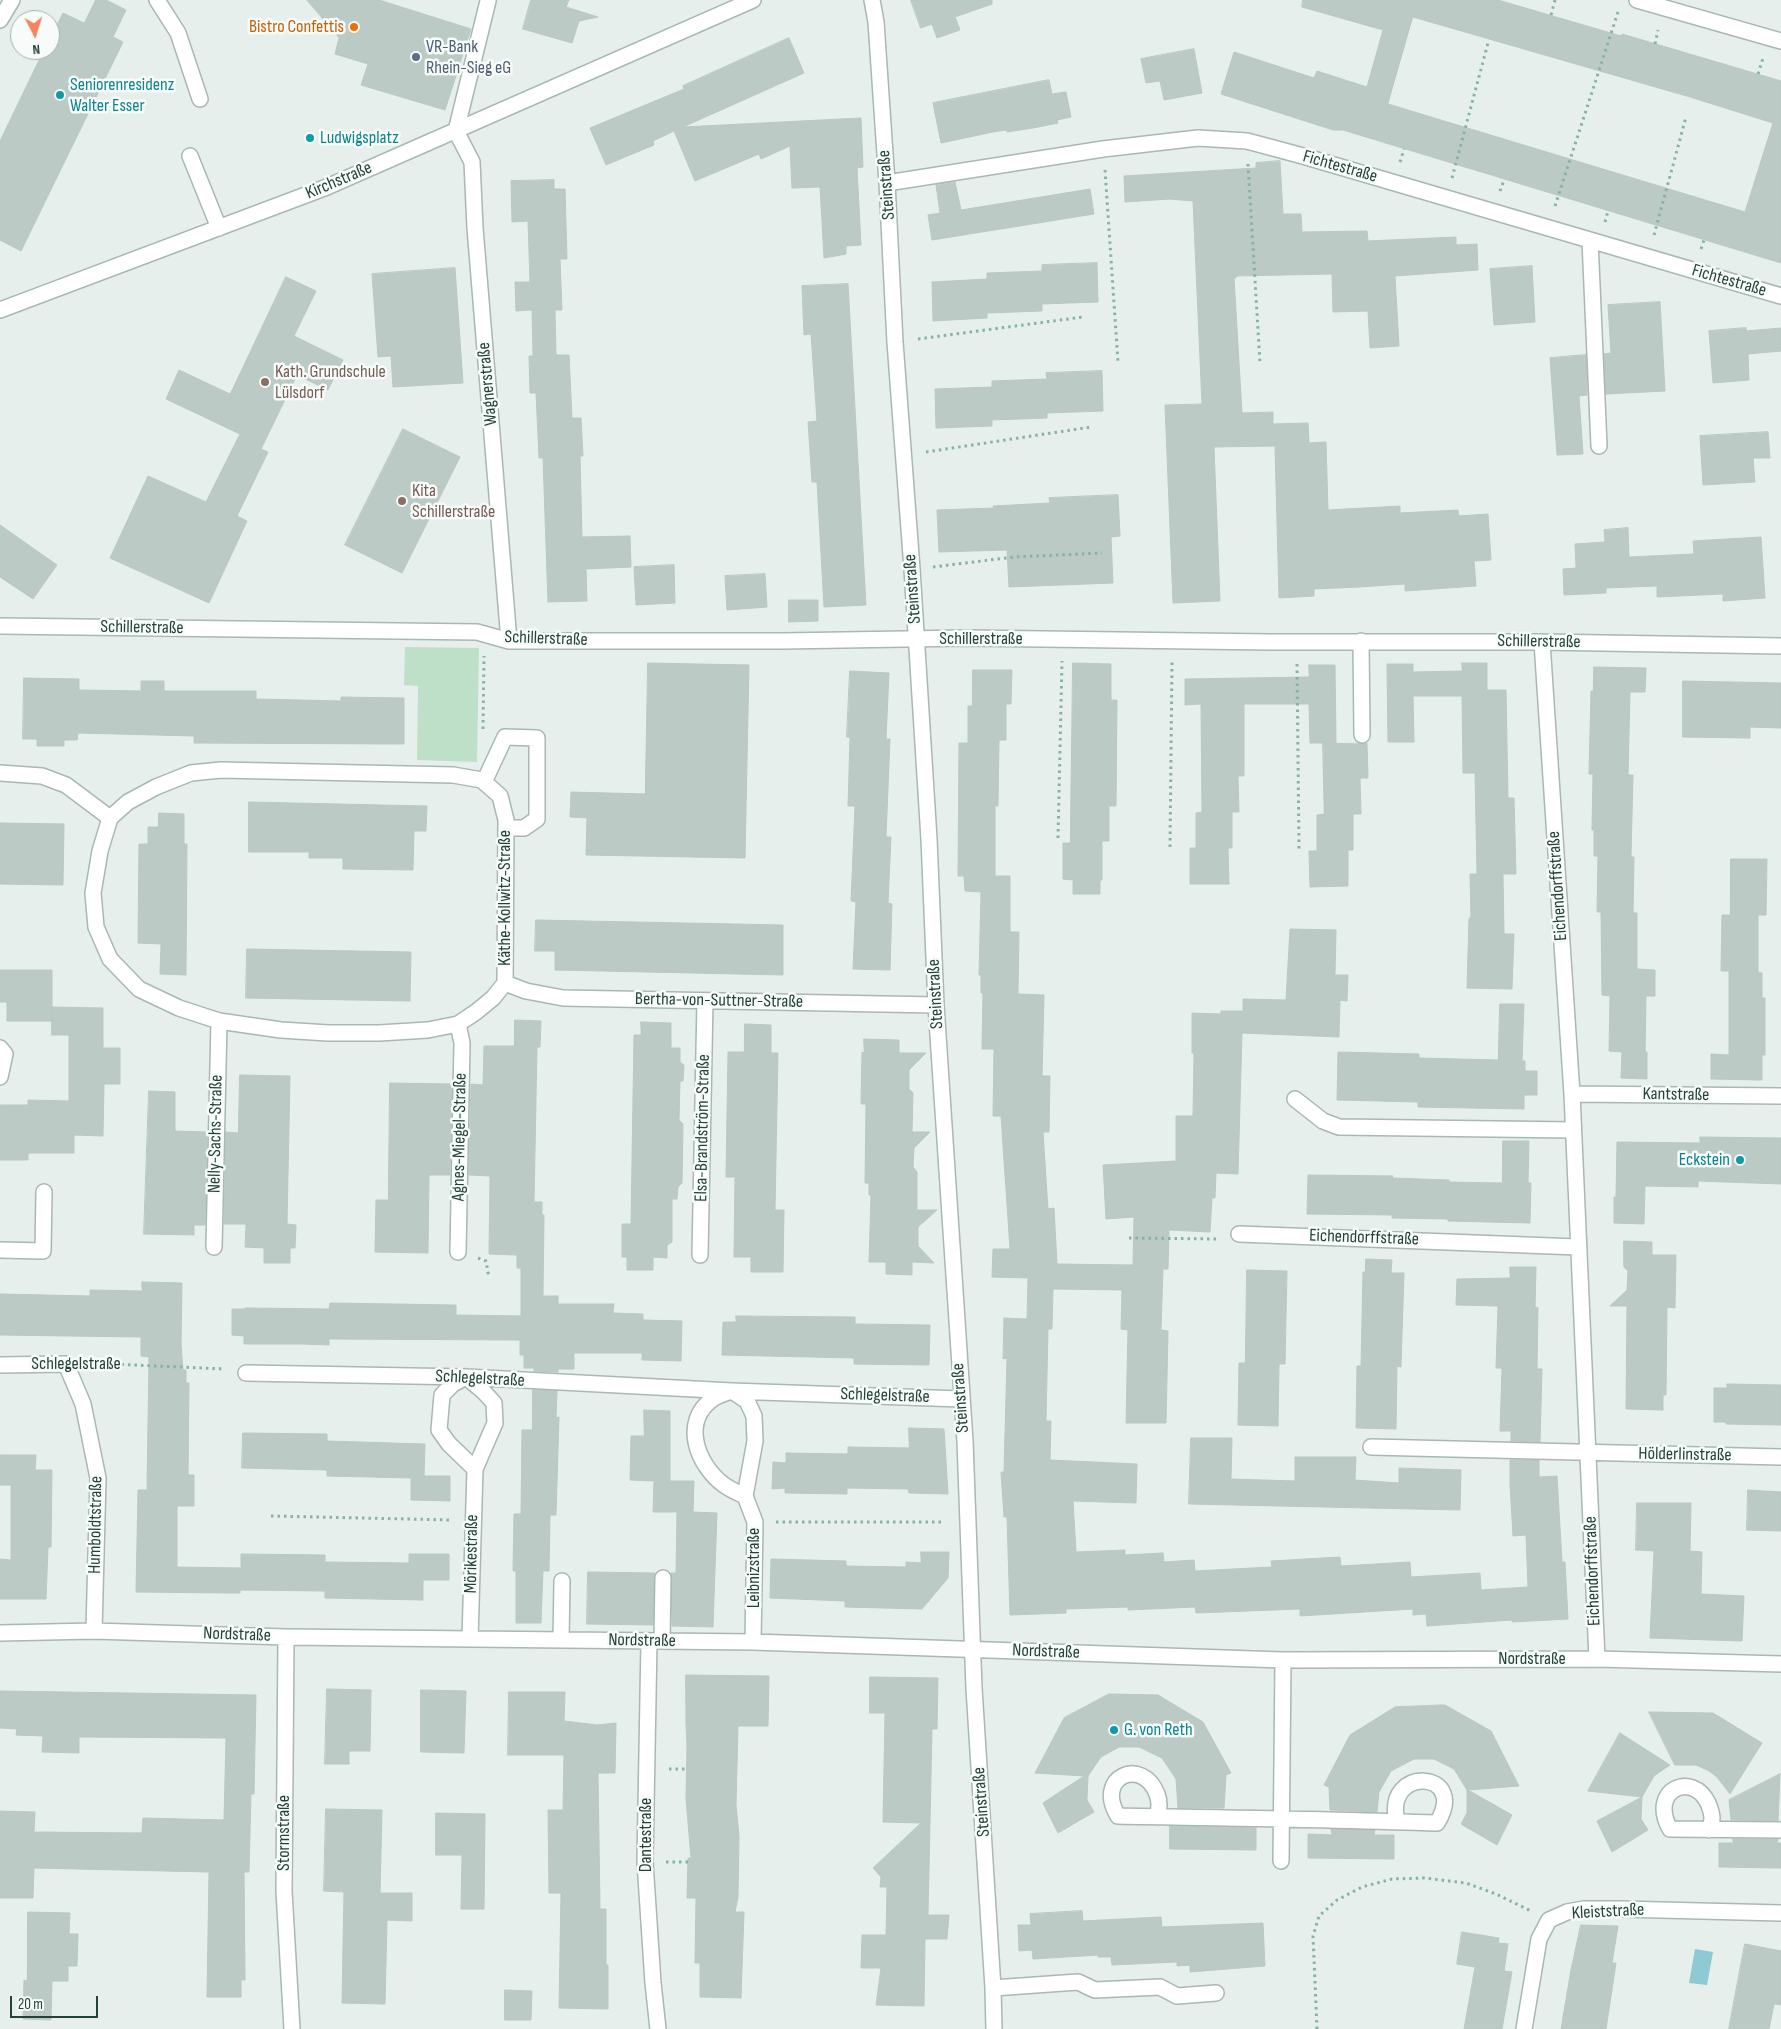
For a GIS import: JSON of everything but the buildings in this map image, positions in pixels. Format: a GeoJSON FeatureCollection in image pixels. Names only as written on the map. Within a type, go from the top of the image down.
{"type":"FeatureCollection","features":[{"type":"Feature","properties":{"kind":"street"},"geometry":{"type":"LineString","coordinates":[[0,20],[12,0]]}},
{"type":"Feature","properties":{"kind":"street"},"geometry":{"type":"LineString","coordinates":[[157,0],[178,33],[200,99]]}},
{"type":"Feature","properties":{"kind":"street","name":"Kirchstraße"},"geometry":{"type":"LineString","coordinates":[[0,310],[327,187],[753,0]]}},
{"type":"Feature","properties":{"kind":"street","name":"Steinstraße"},"geometry":{"type":"LineString","coordinates":[[872,0],[876,22],[895,342],[912,569],[936,1004],[968,1522],[972,1650],[994,1988],[994,2029]]}},
{"type":"Feature","properties":{"kind":"street"},"geometry":{"type":"LineString","coordinates":[[1637,0],[1781,41]]}},
{"type":"Feature","properties":{"kind":"street"},"geometry":{"type":"LineString","coordinates":[[456,131],[488,1]]}},
{"type":"Feature","properties":{"kind":"street","name":"Wagnerstraße"},"geometry":{"type":"LineString","coordinates":[[456,131],[472,162],[476,238],[509,641]]}},
{"type":"Feature","properties":{"kind":"street","name":"Fichtestraße"},"geometry":{"type":"LineString","coordinates":[[887,183],[1103,149],[1198,138],[1247,142],[1447,198],[1781,296]]}},
{"type":"Feature","properties":{"kind":"street"},"geometry":{"type":"LineString","coordinates":[[190,156],[218,228]]}},
{"type":"Feature","properties":{"kind":"street"},"geometry":{"type":"LineString","coordinates":[[1590,240],[1599,446]]}},
{"type":"Feature","properties":{"kind":"street","name":"Schillerstraße"},"geometry":{"type":"LineString","coordinates":[[0,626],[467,632],[484,634],[509,641],[1063,639],[1542,642],[1781,646]]}},
{"type":"Feature","properties":{"kind":"street"},"geometry":{"type":"LineString","coordinates":[[1361,641],[1362,735]]}},
{"type":"Feature","properties":{"kind":"street","name":"Eichendorffstraße"},"geometry":{"type":"LineString","coordinates":[[1542,642],[1572,1094],[1597,1659]]}},
{"type":"Feature","properties":{"kind":"street"},"geometry":{"type":"LineString","coordinates":[[0,773],[42,776],[66,785],[110,818],[128,802],[156,787],[191,773],[221,770],[454,775],[484,782],[505,737],[537,738],[537,819],[524,828],[506,828]]}},
{"type":"Feature","properties":{"kind":"street","name":"Käthe-Kollwitz-Straße"},"geometry":{"type":"LineString","coordinates":[[110,818],[100,851],[93,893],[96,927],[110,959],[140,989],[179,1008],[219,1021],[281,1030],[328,1033],[428,1030],[458,1024],[493,998],[505,983],[506,820],[500,796],[484,782]]}},
{"type":"Feature","properties":{"kind":"street","name":"Bertha-von-Suttner-Straße"},"geometry":{"type":"LineString","coordinates":[[505,983],[526,991],[563,998],[705,1002],[936,1004]]}},
{"type":"Feature","properties":{"kind":"street","name":"Elsa-Brandström-Straße"},"geometry":{"type":"LineString","coordinates":[[700,1255],[705,1002]]}},
{"type":"Feature","properties":{"kind":"street","name":"Nelly-Sachs-Straße"},"geometry":{"type":"LineString","coordinates":[[214,1247],[219,1021]]}},
{"type":"Feature","properties":{"kind":"street","name":"Agnes-Miegel-Straße"},"geometry":{"type":"LineString","coordinates":[[458,1024],[462,1043],[458,1252]]}},
{"type":"Feature","properties":{"kind":"street"},"geometry":{"type":"LineString","coordinates":[[0,1048],[5,1054],[0,1077]]}},
{"type":"Feature","properties":{"kind":"street","name":"Kantstraße"},"geometry":{"type":"LineString","coordinates":[[1572,1094],[1781,1096]]}},
{"type":"Feature","properties":{"kind":"street"},"geometry":{"type":"LineString","coordinates":[[1296,1099],[1323,1121],[1338,1128],[1573,1130]]}},
{"type":"Feature","properties":{"kind":"street"},"geometry":{"type":"LineString","coordinates":[[0,1250],[43,1250],[44,1192]]}},
{"type":"Feature","properties":{"kind":"street","name":"Eichendorffstraße"},"geometry":{"type":"LineString","coordinates":[[1233,1236],[1578,1247]]}},
{"type":"Feature","properties":{"kind":"street","name":"Schlegelstraße"},"geometry":{"type":"LineString","coordinates":[[0,1365],[66,1364]]}},
{"type":"Feature","properties":{"kind":"street","name":"Humboldtstraße"},"geometry":{"type":"LineString","coordinates":[[66,1364],[83,1404],[98,1478],[94,1631]]}},
{"type":"Feature","properties":{"kind":"street","name":"Schlegelstraße"},"geometry":{"type":"LineString","coordinates":[[246,1372],[466,1378],[732,1391],[961,1399]]}},
{"type":"Feature","properties":{"kind":"street"},"geometry":{"type":"LineString","coordinates":[[466,1378],[453,1384],[442,1395],[439,1430],[449,1444],[475,1469]]}},
{"type":"Feature","properties":{"kind":"street","name":"Mörikestraße"},"geometry":{"type":"LineString","coordinates":[[466,1378],[483,1391],[494,1403],[495,1423],[475,1469],[470,1639]]}},
{"type":"Feature","properties":{"kind":"street"},"geometry":{"type":"LineString","coordinates":[[732,1391],[747,1401],[754,1416],[756,1442],[745,1496],[724,1485],[708,1469],[696,1446],[695,1420],[702,1409],[714,1398],[732,1391]]}},
{"type":"Feature","properties":{"kind":"street"},"geometry":{"type":"LineString","coordinates":[[1371,1447],[1589,1452]]}},
{"type":"Feature","properties":{"kind":"street","name":"Hölderlinstraße"},"geometry":{"type":"LineString","coordinates":[[1589,1452],[1781,1457]]}},
{"type":"Feature","properties":{"kind":"street","name":"Leibnizstraße"},"geometry":{"type":"LineString","coordinates":[[745,1496],[755,1522],[753,1642]]}},
{"type":"Feature","properties":{"kind":"street","name":"Dantestraße"},"geometry":{"type":"LineString","coordinates":[[658,2029],[645,1862],[655,1641],[663,1578]]}},
{"type":"Feature","properties":{"kind":"street"},"geometry":{"type":"LineString","coordinates":[[562,1581],[562,1640]]}},
{"type":"Feature","properties":{"kind":"street","name":"Nordstraße"},"geometry":{"type":"LineString","coordinates":[[0,1632],[94,1631],[286,1637],[753,1642],[1283,1660],[1597,1659],[1781,1664]]}},
{"type":"Feature","properties":{"kind":"street","name":"Stormstraße"},"geometry":{"type":"LineString","coordinates":[[286,1637],[284,1891],[292,2029]]}},
{"type":"Feature","properties":{"kind":"street"},"geometry":{"type":"LineString","coordinates":[[1281,1861],[1283,1660]]}},
{"type":"Feature","properties":{"kind":"street"},"geometry":{"type":"LineString","coordinates":[[1157,1817],[1281,1818],[1397,1822]]}},
{"type":"Feature","properties":{"kind":"street"},"geometry":{"type":"LineString","coordinates":[[1709,1830],[1781,1830]]}},
{"type":"Feature","properties":{"kind":"street","name":"Kleiststraße"},"geometry":{"type":"LineString","coordinates":[[1524,2029],[1540,1938],[1549,1920],[1567,1912],[1584,1909],[1781,1913]]}},
{"type":"Feature","properties":{"kind":"street"},"geometry":{"type":"LineString","coordinates":[[994,1988],[1078,1982],[1095,1990],[1160,1987],[1177,1996],[1216,1993]]}},
{"type":"Feature","properties":{"kind":"path"},"geometry":{"type":"LineString","coordinates":[[1551,15],[1555,0]]}},
{"type":"Feature","properties":{"kind":"path"},"geometry":{"type":"LineString","coordinates":[[1548,228],[1619,10]]}},
{"type":"Feature","properties":{"kind":"path"},"geometry":{"type":"LineString","coordinates":[[1447,198],[1488,43]]}},
{"type":"Feature","properties":{"kind":"path"},"geometry":{"type":"LineString","coordinates":[[1648,257],[1686,117]]}},
{"type":"Feature","properties":{"kind":"path"},"geometry":{"type":"LineString","coordinates":[[1247,142],[1260,363]]}},
{"type":"Feature","properties":{"kind":"path"},"geometry":{"type":"LineString","coordinates":[[1103,149],[1118,362]]}},
{"type":"Feature","properties":{"kind":"path"},"geometry":{"type":"LineString","coordinates":[[895,342],[1083,317]]}},
{"type":"Feature","properties":{"kind":"path"},"geometry":{"type":"LineString","coordinates":[[904,455],[1091,427]]}},
{"type":"Feature","properties":{"kind":"path"},"geometry":{"type":"LineString","coordinates":[[912,569],[1014,557],[1102,553]]}},
{"type":"Feature","properties":{"kind":"path"},"geometry":{"type":"LineString","coordinates":[[482,731],[484,634]]}},
{"type":"Feature","properties":{"kind":"path"},"geometry":{"type":"LineString","coordinates":[[1058,838],[1063,639]]}},
{"type":"Feature","properties":{"kind":"path"},"geometry":{"type":"LineString","coordinates":[[1170,847],[1173,641]]}},
{"type":"Feature","properties":{"kind":"path"},"geometry":{"type":"LineString","coordinates":[[1297,641],[1299,849]]}},
{"type":"Feature","properties":{"kind":"path"},"geometry":{"type":"LineString","coordinates":[[1129,1238],[1233,1236]]}},
{"type":"Feature","properties":{"kind":"path","name":"Schlegelstraße"},"geometry":{"type":"LineString","coordinates":[[66,1364],[97,1363],[210,1368],[246,1372]]}},
{"type":"Feature","properties":{"kind":"path"},"geometry":{"type":"LineString","coordinates":[[271,1516],[472,1520]]}},
{"type":"Feature","properties":{"kind":"path"},"geometry":{"type":"LineString","coordinates":[[755,1522],[968,1522]]}},
{"type":"Feature","properties":{"kind":"path"},"geometry":{"type":"LineString","coordinates":[[1318,2029],[1313,1936],[1319,1916],[1337,1900],[1362,1887],[1392,1879],[1424,1878],[1466,1883],[1496,1894],[1549,1920]]}},
{"type":"Feature","properties":{"kind":"green space"},"geometry":{"type":"Polygon","coordinates":[[[405,647],[479,648],[477,762],[417,760],[418,686],[404,685],[405,647]]]}},
{"type":"Feature","properties":{"kind":"water"},"geometry":{"type":"Polygon","coordinates":[[[1695,1949],[1713,1952],[1707,1985],[1689,1983],[1695,1949]]]}},
{"type":"Feature","properties":{"kind":"place","name":"Bistro Confettis"},"geometry":{"type":"Point","coordinates":[354,27]}},
{"type":"Feature","properties":{"kind":"place","name":"VR-Bank Rhein-Sieg eG"},"geometry":{"type":"Point","coordinates":[416,57]}},
{"type":"Feature","properties":{"kind":"place","name":"Seniorenresidenz Walter Esser"},"geometry":{"type":"Point","coordinates":[60,95]}},
{"type":"Feature","properties":{"kind":"place","name":"Ludwigsplatz"},"geometry":{"type":"Point","coordinates":[310,138]}},
{"type":"Feature","properties":{"kind":"place","name":"Kath. Grundschule Lülsdorf"},"geometry":{"type":"Point","coordinates":[265,382]}},
{"type":"Feature","properties":{"kind":"place","name":"Kita Schillerstraße"},"geometry":{"type":"Point","coordinates":[402,501]}},
{"type":"Feature","properties":{"kind":"place","name":"Eckstein"},"geometry":{"type":"Point","coordinates":[1740,1160]}},
{"type":"Feature","properties":{"kind":"place","name":"G. von Reth"},"geometry":{"type":"Point","coordinates":[1114,1730]}}]}
